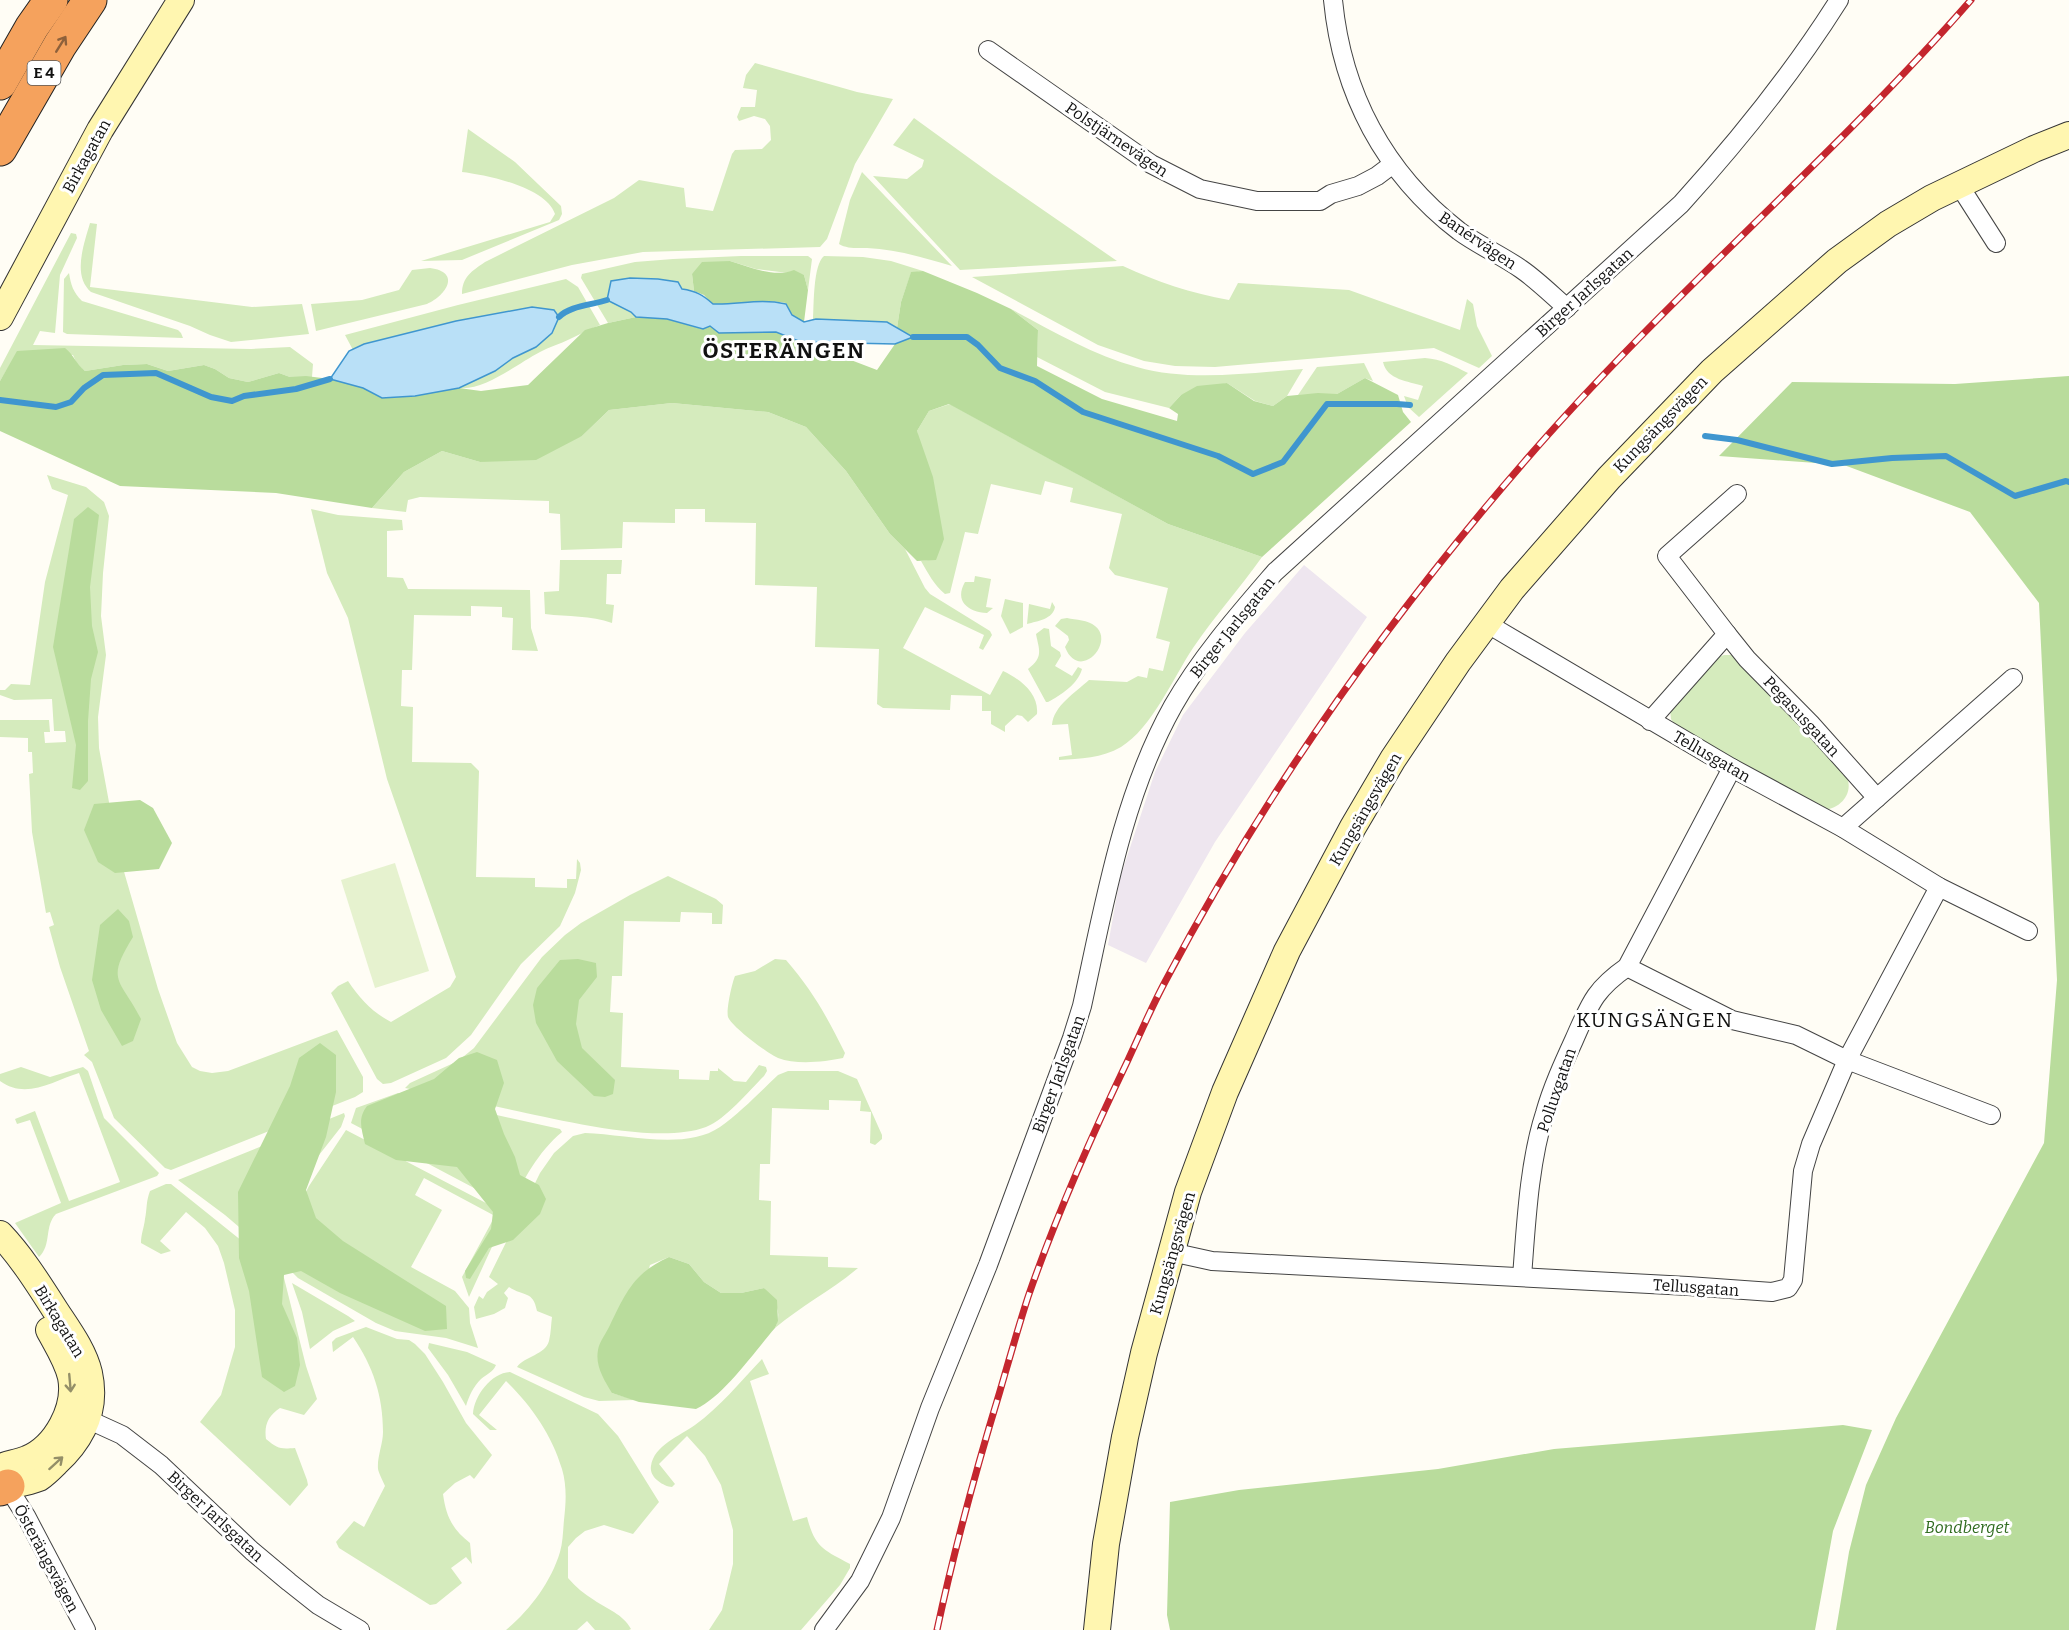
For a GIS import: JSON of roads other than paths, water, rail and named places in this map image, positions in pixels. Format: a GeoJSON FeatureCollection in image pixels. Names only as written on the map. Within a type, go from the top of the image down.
{"type":"FeatureCollection","features":[{"type":"Feature","properties":{"kind":"highway","name":"E 4"},"geometry":{"type":"LineString","coordinates":[[0,83],[32,27],[51,0]]}},
{"type":"Feature","properties":{"kind":"highway","name":"E 4"},"geometry":{"type":"LineString","coordinates":[[0,149],[60,45],[90,0]]}},
{"type":"Feature","properties":{"kind":"street","name":"Birkagatan"},"geometry":{"type":"LineString","coordinates":[[0,317],[100,130],[181,0]]}},
{"type":"Feature","properties":{"kind":"street","name":"Banérvägen"},"geometry":{"type":"LineString","coordinates":[[1333,0],[1336,33],[1356,98],[1371,130],[1408,184],[1460,232],[1522,269],[1567,308]]}},
{"type":"Feature","properties":{"kind":"street","name":"Birger Jarlsgatan"},"geometry":{"type":"LineString","coordinates":[[824,1630],[860,1581],[891,1518],[930,1408],[988,1265],[1079,1017],[1127,812],[1156,741],[1198,666],[1275,572],[1681,204],[1738,139],[1792,69],[1839,0]]}},
{"type":"Feature","properties":{"kind":"street","name":"Polstjärnevägen"},"geometry":{"type":"LineString","coordinates":[[988,50],[1151,164],[1200,189],[1257,201],[1320,201],[1331,194],[1358,186],[1393,164]]}},
{"type":"Feature","properties":{"kind":"street","name":"Kungsängsvägen"},"geometry":{"type":"LineString","coordinates":[[1097,1630],[1106,1544],[1125,1437],[1144,1353],[1188,1192],[1225,1092],[1287,951],[1353,827],[1393,759],[1512,588],[1662,421],[1712,370],[1837,261],[1888,224],[1959,185],[2069,135]]}},
{"type":"Feature","properties":{"kind":"street"},"geometry":{"type":"LineString","coordinates":[[1959,185],[1996,243]]}},
{"type":"Feature","properties":{"kind":"street","name":"Pegasusgatan"},"geometry":{"type":"LineString","coordinates":[[1737,494],[1667,556],[1747,659],[1810,723],[1877,798]]}},
{"type":"Feature","properties":{"kind":"street","name":"Tellusgatan"},"geometry":{"type":"LineString","coordinates":[[1486,623],[1650,721],[1843,828],[1939,887],[2028,931]]}},
{"type":"Feature","properties":{"kind":"street"},"geometry":{"type":"LineString","coordinates":[[1650,721],[1727,634]]}},
{"type":"Feature","properties":{"kind":"street"},"geometry":{"type":"LineString","coordinates":[[1843,828],[2013,678]]}},
{"type":"Feature","properties":{"kind":"street","name":"Polluxgatan"},"geometry":{"type":"LineString","coordinates":[[1522,1277],[1526,1219],[1533,1170],[1544,1115],[1561,1066],[1599,990],[1627,967],[1732,768]]}},
{"type":"Feature","properties":{"kind":"street","name":"Tellusgatan"},"geometry":{"type":"LineString","coordinates":[[1171,1252],[1212,1261],[1772,1292],[1788,1288],[1793,1280],[1806,1161],[1821,1116],[1847,1060],[1939,887]]}},
{"type":"Feature","properties":{"kind":"street"},"geometry":{"type":"LineString","coordinates":[[1627,967],[1732,1020],[1796,1035],[1847,1060],[1991,1115]]}},
{"type":"Feature","properties":{"kind":"street","name":"Birkagatan"},"geometry":{"type":"LineString","coordinates":[[0,1234],[45,1294],[82,1354],[89,1372],[91,1393],[78,1415]]}},
{"type":"Feature","properties":{"kind":"street","name":"Birkagatan"},"geometry":{"type":"LineString","coordinates":[[0,1261],[34,1302],[63,1355],[71,1377],[78,1415]]}},
{"type":"Feature","properties":{"kind":"street","name":"Birger Jarlsgatan"},"geometry":{"type":"LineString","coordinates":[[78,1415],[122,1435],[161,1465],[252,1551],[289,1582],[318,1605],[360,1630]]}},
{"type":"Feature","properties":{"kind":"street","name":"Österängsvägen"},"geometry":{"type":"LineString","coordinates":[[2,1479],[39,1478],[51,1468],[68,1453],[80,1436],[78,1415]]}},
{"type":"Feature","properties":{"kind":"street","name":"Österängsvägen"},"geometry":{"type":"LineString","coordinates":[[2,1479],[26,1516],[86,1630]]}},
{"type":"Feature","properties":{"kind":"water"},"geometry":{"type":"Polygon","coordinates":[[[630,278],[678,282],[682,289],[699,294],[713,304],[776,302],[786,304],[792,315],[804,322],[816,319],[887,322],[913,337],[895,344],[801,342],[776,332],[719,333],[710,326],[703,329],[667,319],[636,317],[607,300],[611,281],[630,278]]]}},
{"type":"Feature","properties":{"kind":"water"},"geometry":{"type":"Polygon","coordinates":[[[532,307],[554,310],[559,317],[552,333],[536,347],[513,358],[495,371],[459,388],[415,396],[382,398],[363,388],[330,379],[349,351],[364,344],[456,321],[532,307]]]}},
{"type":"Feature","properties":{"kind":"waterway"},"geometry":{"type":"LineString","coordinates":[[559,317],[575,308],[607,300]]}},
{"type":"Feature","properties":{"kind":"waterway"},"geometry":{"type":"LineString","coordinates":[[913,337],[967,337],[1000,368],[1035,381],[1083,412],[1218,456],[1253,474],[1283,462],[1327,404],[1410,405]]}},
{"type":"Feature","properties":{"kind":"waterway"},"geometry":{"type":"LineString","coordinates":[[0,400],[56,407],[71,402],[84,388],[103,375],[156,373],[211,397],[232,401],[244,396],[296,389],[330,379]]}},
{"type":"Feature","properties":{"kind":"waterway"},"geometry":{"type":"LineString","coordinates":[[1705,436],[1737,440],[1832,464],[1946,456],[2015,496],[2069,482]]}},
{"type":"Feature","properties":{"kind":"railway"},"geometry":{"type":"LineString","coordinates":[[937,1630],[982,1450],[1028,1297],[1062,1207],[1161,990],[1204,911],[1286,776],[1424,583],[1525,461],[1634,343],[1862,117],[1971,0]]}},
{"type":"Feature","properties":{"kind":"district","name":"ÖSTERÄNGEN"},"geometry":{"type":"Point","coordinates":[784,350]}},
{"type":"Feature","properties":{"kind":"district","name":"KUNGSÄNGEN"},"geometry":{"type":"Point","coordinates":[1655,1020]}},
{"type":"Feature","properties":{"kind":"park label","name":"Bondberget"},"geometry":{"type":"Point","coordinates":[1967,1527]}}]}
